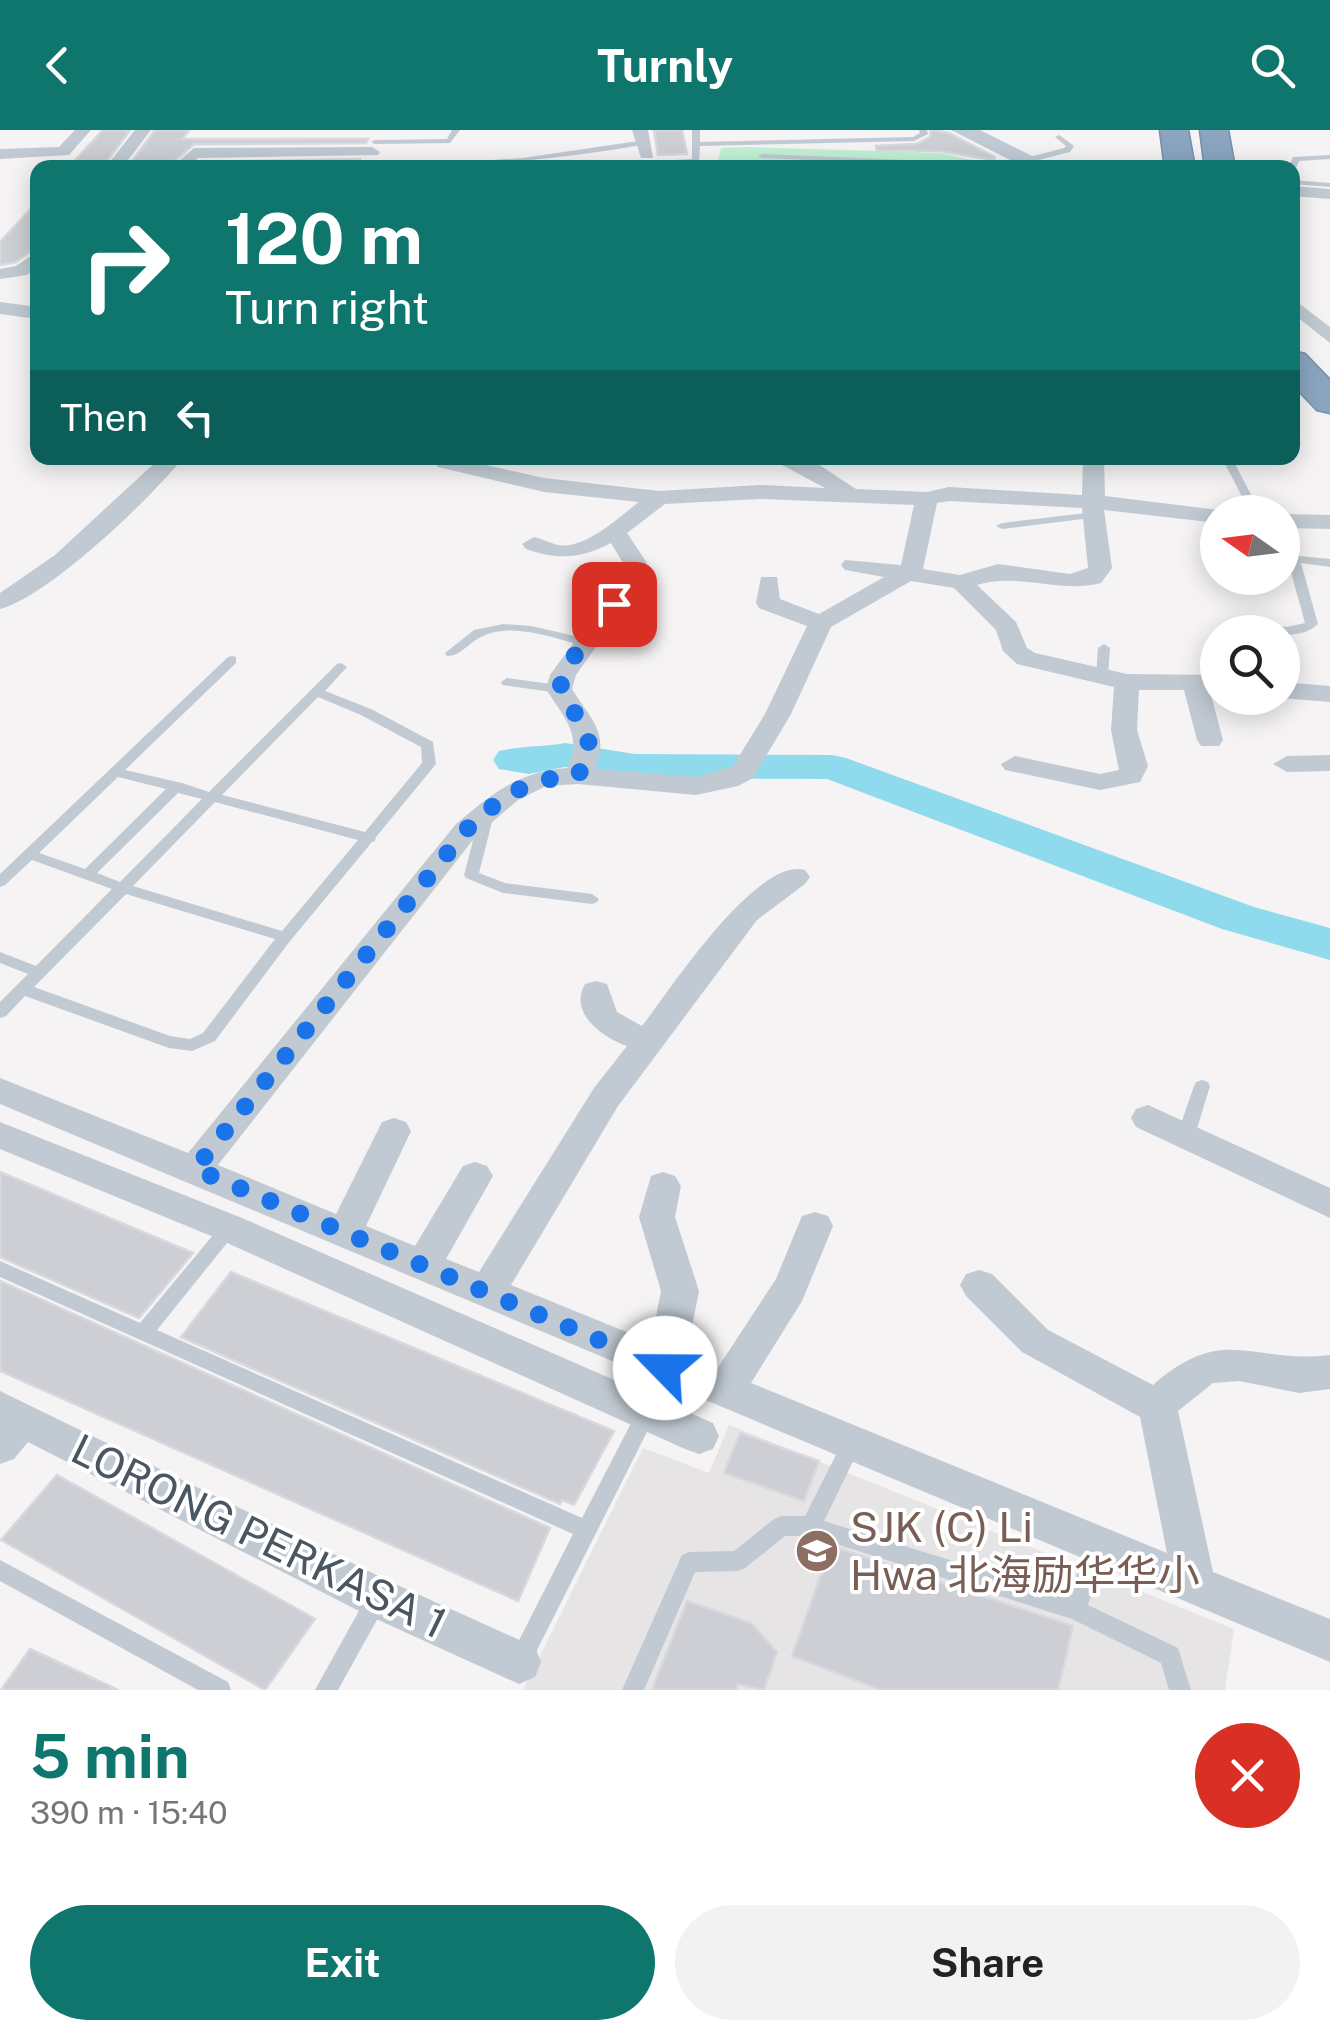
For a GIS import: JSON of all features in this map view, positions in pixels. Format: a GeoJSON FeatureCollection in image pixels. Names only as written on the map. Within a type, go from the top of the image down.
{"type":"FeatureCollection","features":[{"type":"Feature","properties":{"kind":"highway"},"geometry":{"type":"LineString","coordinates":[[1152,130],[1155,160]]}},
{"type":"Feature","properties":{"kind":"highway"},"geometry":{"type":"LineString","coordinates":[[1174,130],[1179,160]]}},
{"type":"Feature","properties":{"kind":"highway"},"geometry":{"type":"LineString","coordinates":[[1191,130],[1217,157]]}},
{"type":"Feature","properties":{"kind":"highway"},"geometry":{"type":"LineString","coordinates":[[1300,322],[1330,368]]}},
{"type":"Feature","properties":{"kind":"highway"},"geometry":{"type":"LineString","coordinates":[[1300,370],[1330,402]]}},
{"type":"Feature","properties":{"kind":"main road"},"geometry":{"type":"LineString","coordinates":[[962,130],[1029,160]]}},
{"type":"Feature","properties":{"kind":"street"},"geometry":{"type":"LineString","coordinates":[[0,154],[63,152],[82,130]]}},
{"type":"Feature","properties":{"kind":"street"},"geometry":{"type":"LineString","coordinates":[[120,160],[143,130]]}},
{"type":"Feature","properties":{"kind":"street"},"geometry":{"type":"LineString","coordinates":[[205,136],[375,149]]}},
{"type":"Feature","properties":{"kind":"street"},"geometry":{"type":"LineString","coordinates":[[187,160],[194,153],[375,149]]}},
{"type":"Feature","properties":{"kind":"street"},"geometry":{"type":"LineString","coordinates":[[1300,187],[1330,194]]}},
{"type":"Feature","properties":{"kind":"street"},"geometry":{"type":"LineString","coordinates":[[0,274],[21,271],[30,263]]}},
{"type":"Feature","properties":{"kind":"street"},"geometry":{"type":"LineString","coordinates":[[1300,313],[1330,306]]}},
{"type":"Feature","properties":{"kind":"street"},"geometry":{"type":"LineString","coordinates":[[0,308],[30,312]]}},
{"type":"Feature","properties":{"kind":"street"},"geometry":{"type":"LineString","coordinates":[[1300,317],[1330,337]]}},
{"type":"Feature","properties":{"kind":"street"},"geometry":{"type":"LineString","coordinates":[[0,602],[11,599],[52,566],[164,465]]}},
{"type":"Feature","properties":{"kind":"street"},"geometry":{"type":"LineString","coordinates":[[459,465],[544,485],[659,498],[711,493],[847,493],[928,499],[949,494],[1200,515]]}},
{"type":"Feature","properties":{"kind":"street"},"geometry":{"type":"LineString","coordinates":[[796,465],[826,478],[847,493]]}},
{"type":"Feature","properties":{"kind":"street"},"geometry":{"type":"LineString","coordinates":[[853,565],[911,571],[961,582],[998,571],[1070,581],[1093,578],[1100,568],[1094,465]]}},
{"type":"Feature","properties":{"kind":"street"},"geometry":{"type":"LineString","coordinates":[[534,544],[556,552],[571,551],[614,531],[659,498]]}},
{"type":"Feature","properties":{"kind":"street"},"geometry":{"type":"LineString","coordinates":[[195,1169],[466,830],[489,808],[541,778],[583,764],[696,786],[728,780],[748,761],[778,714],[821,623],[911,571],[928,499]]}},
{"type":"Feature","properties":{"kind":"street"},"geometry":{"type":"LineString","coordinates":[[1300,521],[1330,522]]}},
{"type":"Feature","properties":{"kind":"street"},"geometry":{"type":"LineString","coordinates":[[583,764],[586,732],[560,688],[563,675],[614,604],[635,563],[614,531]]}},
{"type":"Feature","properties":{"kind":"street"},"geometry":{"type":"LineString","coordinates":[[769,582],[768,603],[774,608],[821,623]]}},
{"type":"Feature","properties":{"kind":"street"},"geometry":{"type":"LineString","coordinates":[[961,582],[1007,627],[1016,651],[1026,659],[1115,679],[1200,683]]}},
{"type":"Feature","properties":{"kind":"street"},"geometry":{"type":"LineString","coordinates":[[1016,764],[1100,782],[1130,776],[1134,766],[1115,679]]}},
{"type":"Feature","properties":{"kind":"street"},"geometry":{"type":"LineString","coordinates":[[1300,692],[1330,694]]}},
{"type":"Feature","properties":{"kind":"street"},"geometry":{"type":"LineString","coordinates":[[1208,715],[1210,740]]}},
{"type":"Feature","properties":{"kind":"street"},"geometry":{"type":"LineString","coordinates":[[1287,764],[1330,762]]}},
{"type":"Feature","properties":{"kind":"street"},"geometry":{"type":"LineString","coordinates":[[487,1292],[606,1097],[746,912],[795,878]]}},
{"type":"Feature","properties":{"kind":"street"},"geometry":{"type":"LineString","coordinates":[[596,992],[596,1009],[612,1030],[651,1041]]}},
{"type":"Feature","properties":{"kind":"street"},"geometry":{"type":"LineString","coordinates":[[0,1090],[346,1230],[665,1368],[1330,1641]]}},
{"type":"Feature","properties":{"kind":"street"},"geometry":{"type":"LineString","coordinates":[[1148,1118],[1330,1203]]}},
{"type":"Feature","properties":{"kind":"street"},"geometry":{"type":"LineString","coordinates":[[346,1230],[394,1130]]}},
{"type":"Feature","properties":{"kind":"street"},"geometry":{"type":"LineString","coordinates":[[0,1135],[229,1228],[699,1436]]}},
{"type":"Feature","properties":{"kind":"street"},"geometry":{"type":"LineString","coordinates":[[424,1264],[476,1176]]}},
{"type":"Feature","properties":{"kind":"street"},"geometry":{"type":"LineString","coordinates":[[663,1186],[657,1217],[680,1291],[665,1368]]}},
{"type":"Feature","properties":{"kind":"street"},"geometry":{"type":"LineString","coordinates":[[724,1391],[771,1318],[812,1242],[816,1226]]}},
{"type":"Feature","properties":{"kind":"street"},"geometry":{"type":"LineString","coordinates":[[979,1285],[1034,1341],[1156,1406],[1166,1430],[1195,1588]]}},
{"type":"Feature","properties":{"kind":"street"},"geometry":{"type":"LineString","coordinates":[[1156,1406],[1189,1376],[1207,1367],[1239,1364],[1298,1376],[1330,1372]]}},
{"type":"Feature","properties":{"kind":"street","name":"LORONG PERKASA 1"},"geometry":{"type":"LineString","coordinates":[[8,1424],[519,1662]]}},
{"type":"Feature","properties":{"kind":"lane"},"geometry":{"type":"LineString","coordinates":[[375,149],[450,141],[456,130]]}},
{"type":"Feature","properties":{"kind":"lane"},"geometry":{"type":"LineString","coordinates":[[696,130],[696,160]]}},
{"type":"Feature","properties":{"kind":"lane"},"geometry":{"type":"LineString","coordinates":[[789,130],[795,144]]}},
{"type":"Feature","properties":{"kind":"lane"},"geometry":{"type":"LineString","coordinates":[[696,144],[914,139],[924,134],[923,130]]}},
{"type":"Feature","properties":{"kind":"lane"},"geometry":{"type":"LineString","coordinates":[[1046,160],[1070,146],[1059,138]]}},
{"type":"Feature","properties":{"kind":"lane"},"geometry":{"type":"LineString","coordinates":[[375,149],[523,160],[647,148],[692,160]]}},
{"type":"Feature","properties":{"kind":"lane"},"geometry":{"type":"LineString","coordinates":[[762,156],[858,160]]}},
{"type":"Feature","properties":{"kind":"lane"},"geometry":{"type":"LineString","coordinates":[[1296,160],[1330,157]]}},
{"type":"Feature","properties":{"kind":"lane"},"geometry":{"type":"LineString","coordinates":[[1300,185],[1330,185]]}},
{"type":"Feature","properties":{"kind":"lane"},"geometry":{"type":"LineString","coordinates":[[1230,465],[1246,495]]}},
{"type":"Feature","properties":{"kind":"lane"},"geometry":{"type":"LineString","coordinates":[[1002,526],[1095,509]]}},
{"type":"Feature","properties":{"kind":"lane"},"geometry":{"type":"LineString","coordinates":[[1300,559],[1330,563]]}},
{"type":"Feature","properties":{"kind":"lane"},"geometry":{"type":"LineString","coordinates":[[1300,575],[1312,624],[1300,630]]}},
{"type":"Feature","properties":{"kind":"lane"},"geometry":{"type":"LineString","coordinates":[[451,653],[480,632],[503,628],[545,631],[584,642]]}},
{"type":"Feature","properties":{"kind":"lane"},"geometry":{"type":"LineString","coordinates":[[1104,648],[1115,679]]}},
{"type":"Feature","properties":{"kind":"lane"},"geometry":{"type":"LineString","coordinates":[[0,882],[232,660]]}},
{"type":"Feature","properties":{"kind":"lane"},"geometry":{"type":"LineString","coordinates":[[0,1012],[341,667]]}},
{"type":"Feature","properties":{"kind":"lane"},"geometry":{"type":"LineString","coordinates":[[506,682],[560,688]]}},
{"type":"Feature","properties":{"kind":"lane"},"geometry":{"type":"LineString","coordinates":[[22,989],[169,1042],[192,1045],[209,1037],[285,937],[429,764],[428,745],[366,712],[316,692]]}},
{"type":"Feature","properties":{"kind":"lane"},"geometry":{"type":"LineString","coordinates":[[115,772],[370,838]]}},
{"type":"Feature","properties":{"kind":"lane"},"geometry":{"type":"LineString","coordinates":[[87,875],[177,786]]}},
{"type":"Feature","properties":{"kind":"lane"},"geometry":{"type":"LineString","coordinates":[[489,808],[471,875],[503,888],[592,899]]}},
{"type":"Feature","properties":{"kind":"lane"},"geometry":{"type":"LineString","coordinates":[[29,854],[123,888],[285,937]]}},
{"type":"Feature","properties":{"kind":"lane"},"geometry":{"type":"LineString","coordinates":[[0,957],[39,973]]}},
{"type":"Feature","properties":{"kind":"lane"},"geometry":{"type":"LineString","coordinates":[[1186,1136],[1202,1086]]}},
{"type":"Feature","properties":{"kind":"lane"},"geometry":{"type":"LineString","coordinates":[[143,1333],[229,1228]]}},
{"type":"Feature","properties":{"kind":"lane"},"geometry":{"type":"LineString","coordinates":[[0,1269],[587,1530]]}},
{"type":"Feature","properties":{"kind":"lane"},"geometry":{"type":"LineString","coordinates":[[519,1662],[646,1414]]}},
{"type":"Feature","properties":{"kind":"lane"},"geometry":{"type":"LineString","coordinates":[[812,1526],[851,1444]]}},
{"type":"Feature","properties":{"kind":"lane"},"geometry":{"type":"LineString","coordinates":[[633,1690],[689,1562],[738,1562],[780,1526],[812,1526],[1076,1610],[1170,1656],[1180,1690]]}},
{"type":"Feature","properties":{"kind":"lane"},"geometry":{"type":"LineString","coordinates":[[1076,1610],[1098,1546]]}},
{"type":"Feature","properties":{"kind":"lane"},"geometry":{"type":"LineString","coordinates":[[0,1570],[220,1690]]}},
{"type":"Feature","properties":{"kind":"lane"},"geometry":{"type":"LineString","coordinates":[[326,1690],[378,1598]]}},
{"type":"Feature","properties":{"kind":"shaded area","name":"SJK (C) Li Hwa 北海励华华小"},"geometry":{"type":"Polygon","coordinates":[[[729,1425],[1234,1629],[1225,1690],[523,1690],[643,1448],[709,1473],[729,1425]]]}},
{"type":"Feature","properties":{"kind":"green space"},"geometry":{"type":"Polygon","coordinates":[[[721,148],[941,153],[972,160],[718,160],[721,148]]]}},
{"type":"Feature","properties":{"kind":"building"},"geometry":{"type":"Polygon","coordinates":[[[103,130],[130,130],[108,160],[75,160],[103,130]]]}},
{"type":"Feature","properties":{"kind":"building"},"geometry":{"type":"Polygon","coordinates":[[[155,130],[189,130],[182,139],[368,139],[366,143],[194,144],[176,160],[133,160],[155,130]]]}},
{"type":"Feature","properties":{"kind":"building"},"geometry":{"type":"Polygon","coordinates":[[[654,130],[682,130],[687,154],[658,155],[654,130]]]}},
{"type":"Feature","properties":{"kind":"building"},"geometry":{"type":"Polygon","coordinates":[[[931,130],[949,133],[995,157],[994,160],[940,151],[877,150],[876,146],[916,144],[930,137],[931,130]]]}},
{"type":"Feature","properties":{"kind":"building"},"geometry":{"type":"Polygon","coordinates":[[[30,210],[30,252],[15,262],[0,265],[0,242],[30,210]]]}},
{"type":"Feature","properties":{"kind":"building"},"geometry":{"type":"Polygon","coordinates":[[[0,1172],[193,1253],[139,1318],[0,1257],[0,1172]]]}},
{"type":"Feature","properties":{"kind":"building"},"geometry":{"type":"Polygon","coordinates":[[[231,1272],[614,1431],[574,1505],[562,1500],[560,1504],[181,1337],[231,1272]]]}},
{"type":"Feature","properties":{"kind":"building"},"geometry":{"type":"Polygon","coordinates":[[[0,1281],[550,1528],[518,1601],[0,1371],[0,1281]]]}},
{"type":"Feature","properties":{"kind":"building"},"geometry":{"type":"Polygon","coordinates":[[[740,1433],[819,1461],[804,1501],[724,1473],[740,1433]]]}},
{"type":"Feature","properties":{"kind":"building"},"geometry":{"type":"Polygon","coordinates":[[[57,1475],[315,1619],[265,1690],[1,1540],[57,1475]]]}},
{"type":"Feature","properties":{"kind":"building"},"geometry":{"type":"Polygon","coordinates":[[[831,1546],[1073,1626],[1058,1690],[881,1690],[792,1656],[831,1546]]]}},
{"type":"Feature","properties":{"kind":"building"},"geometry":{"type":"Polygon","coordinates":[[[687,1601],[751,1623],[777,1652],[764,1690],[738,1684],[736,1690],[652,1690],[687,1601]]]}},
{"type":"Feature","properties":{"kind":"building"},"geometry":{"type":"Polygon","coordinates":[[[30,1649],[118,1690],[1,1690],[30,1649]]]}},
{"type":"Feature","properties":{"kind":"waterway"},"geometry":{"type":"LineString","coordinates":[[513,760],[529,762],[565,755],[635,766],[832,767],[1238,918],[1330,944]]}},
{"type":"Feature","properties":{"kind":"place","name":"SJK (C) Li Hwa 北海励华华小"},"geometry":{"type":"Point","coordinates":[817,1551]}},
{"type":"Feature","properties":{"kind":"route"},"geometry":{"type":"LineString","coordinates":[[614,604],[584,642],[563,675],[560,688],[586,732],[590,748],[578,776],[541,778],[508,794],[466,830],[195,1169],[665,1368]]}}]}
